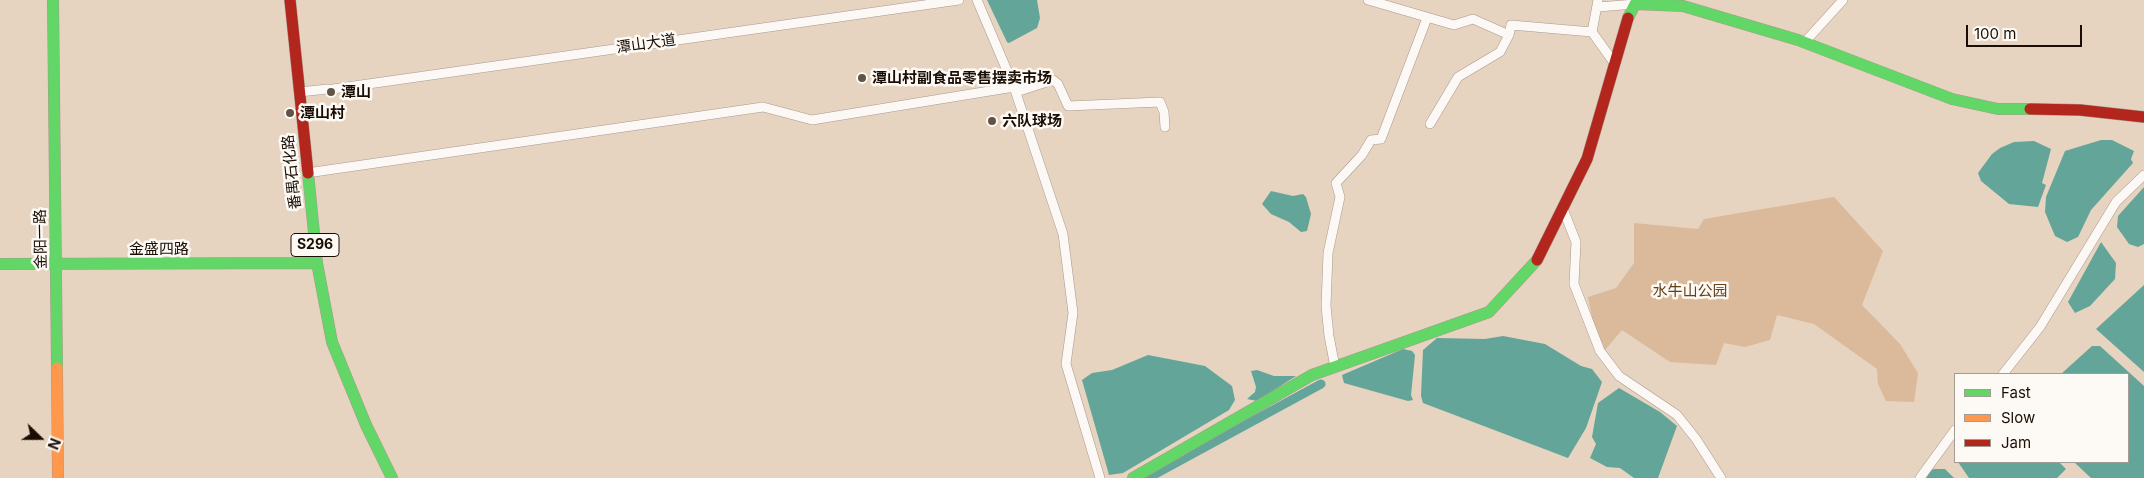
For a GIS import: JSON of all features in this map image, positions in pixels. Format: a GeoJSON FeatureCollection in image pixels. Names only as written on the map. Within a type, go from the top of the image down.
{"type":"FeatureCollection","features":[{"type":"Feature","properties":{"kind":"street","name":"金阳一路"},"geometry":{"type":"LineString","coordinates":[[53,0],[58,478]]}},
{"type":"Feature","properties":{"kind":"street","name":"番禺石化路"},"geometry":{"type":"LineString","coordinates":[[290,0],[317,263],[332,342],[366,426],[392,478]]}},
{"type":"Feature","properties":{"kind":"street","name":"潭山大道"},"geometry":{"type":"LineString","coordinates":[[299,92],[959,0]]}},
{"type":"Feature","properties":{"kind":"street"},"geometry":{"type":"LineString","coordinates":[[977,0],[1015,90],[1063,234],[1073,313],[1066,364],[1100,478]]}},
{"type":"Feature","properties":{"kind":"street"},"geometry":{"type":"LineString","coordinates":[[1368,0],[1454,25],[1473,19],[1509,35]]}},
{"type":"Feature","properties":{"kind":"street"},"geometry":{"type":"LineString","coordinates":[[1804,43],[1843,0]]}},
{"type":"Feature","properties":{"kind":"street"},"geometry":{"type":"LineString","coordinates":[[1614,64],[1592,32],[1598,3],[1684,6],[1804,43],[1952,99],[1998,109],[2080,110],[2144,117]]}},
{"type":"Feature","properties":{"kind":"street"},"geometry":{"type":"LineString","coordinates":[[1134,478],[1312,375],[1489,312],[1540,256],[1587,159],[1624,26],[1635,4]]}},
{"type":"Feature","properties":{"kind":"street"},"geometry":{"type":"LineString","coordinates":[[1335,367],[1326,306],[1328,253],[1340,197],[1336,183],[1362,155],[1371,140],[1381,139],[1427,18]]}},
{"type":"Feature","properties":{"kind":"street"},"geometry":{"type":"LineString","coordinates":[[1430,124],[1458,77],[1500,52],[1509,35],[1511,25],[1592,32]]}},
{"type":"Feature","properties":{"kind":"street"},"geometry":{"type":"LineString","coordinates":[[307,173],[763,107],[812,120],[1015,90],[1053,80],[1058,84],[1068,106],[1160,102],[1164,112],[1164,127]]}},
{"type":"Feature","properties":{"kind":"street"},"geometry":{"type":"LineString","coordinates":[[2004,373],[2040,328],[2116,202],[2144,175]]}},
{"type":"Feature","properties":{"kind":"street"},"geometry":{"type":"LineString","coordinates":[[1563,209],[1576,242],[1574,284],[1600,351],[1619,376],[1677,415],[1696,439],[1721,478]]}},
{"type":"Feature","properties":{"kind":"street","name":"金盛四路"},"geometry":{"type":"LineString","coordinates":[[0,264],[317,263]]}},
{"type":"Feature","properties":{"kind":"street"},"geometry":{"type":"LineString","coordinates":[[1920,478],[1954,431]]}},
{"type":"Feature","properties":{"kind":"green space","name":"水牛山公园"},"geometry":{"type":"Polygon","coordinates":[[[1834,197],[1883,251],[1862,305],[1900,344],[1918,373],[1914,402],[1886,401],[1878,384],[1877,369],[1814,324],[1777,315],[1770,340],[1745,347],[1724,343],[1716,365],[1670,362],[1622,330],[1605,350],[1593,322],[1588,297],[1616,288],[1634,263],[1634,223],[1698,229],[1704,219],[1834,197]]]}},
{"type":"Feature","properties":{"kind":"water"},"geometry":{"type":"Polygon","coordinates":[[[987,0],[1037,0],[1040,18],[1037,28],[1009,43],[1007,42],[987,0]]]}},
{"type":"Feature","properties":{"kind":"water"},"geometry":{"type":"Polygon","coordinates":[[[2101,140],[2112,140],[2134,151],[2131,159],[2133,163],[2091,210],[2078,237],[2067,242],[2055,236],[2045,212],[2046,197],[2065,151],[2101,140]]]}},
{"type":"Feature","properties":{"kind":"water"},"geometry":{"type":"Polygon","coordinates":[[[2034,141],[2051,149],[2042,183],[2046,185],[2038,207],[2009,204],[1981,181],[1978,173],[1992,154],[2000,148],[2014,142],[2034,141]]]}},
{"type":"Feature","properties":{"kind":"water"},"geometry":{"type":"Polygon","coordinates":[[[2144,187],[2144,244],[2138,247],[2129,244],[2117,227],[2118,216],[2144,187]]]}},
{"type":"Feature","properties":{"kind":"water"},"geometry":{"type":"Polygon","coordinates":[[[1271,191],[1293,196],[1303,194],[1306,197],[1311,214],[1307,231],[1301,232],[1289,222],[1271,214],[1262,204],[1271,191]]]}},
{"type":"Feature","properties":{"kind":"water"},"geometry":{"type":"Polygon","coordinates":[[[2101,242],[2116,263],[2115,279],[2090,306],[2075,313],[2068,302],[2101,242]]]}},
{"type":"Feature","properties":{"kind":"water"},"geometry":{"type":"Polygon","coordinates":[[[2144,285],[2144,372],[2096,329],[2144,285]]]}},
{"type":"Feature","properties":{"kind":"water"},"geometry":{"type":"Polygon","coordinates":[[[1503,336],[1545,344],[1581,366],[1592,369],[1602,382],[1586,428],[1568,458],[1423,403],[1421,396],[1423,350],[1437,338],[1485,339],[1503,336]]]}},
{"type":"Feature","properties":{"kind":"water"},"geometry":{"type":"Polygon","coordinates":[[[2092,346],[2100,346],[2144,386],[2144,478],[2091,478],[2075,463],[2129,463],[2129,373],[2062,373],[2092,346]]]}},
{"type":"Feature","properties":{"kind":"water"},"geometry":{"type":"Polygon","coordinates":[[[1403,349],[1412,351],[1415,355],[1411,395],[1413,400],[1408,401],[1344,383],[1342,375],[1403,349]]]}},
{"type":"Feature","properties":{"kind":"water"},"geometry":{"type":"Polygon","coordinates":[[[1148,355],[1205,366],[1232,386],[1235,400],[1229,410],[1123,473],[1109,475],[1082,380],[1092,373],[1112,370],[1148,355]]]}},
{"type":"Feature","properties":{"kind":"water"},"geometry":{"type":"Polygon","coordinates":[[[1257,370],[1274,376],[1296,376],[1257,401],[1247,399],[1255,392],[1256,387],[1251,371],[1257,370]]]}},
{"type":"Feature","properties":{"kind":"water"},"geometry":{"type":"Polygon","coordinates":[[[1619,388],[1660,412],[1677,426],[1658,478],[1634,478],[1620,468],[1607,467],[1590,458],[1596,444],[1592,437],[1598,403],[1619,388]]]}},
{"type":"Feature","properties":{"kind":"water"},"geometry":{"type":"Polygon","coordinates":[[[1959,463],[2060,463],[2066,469],[2057,478],[1969,478],[1959,463]]]}},
{"type":"Feature","properties":{"kind":"water"},"geometry":{"type":"Polygon","coordinates":[[[1945,469],[1954,478],[1926,478],[1929,471],[1945,469]]]}},
{"type":"Feature","properties":{"kind":"waterway"},"geometry":{"type":"LineString","coordinates":[[1148,478],[1321,384]]}},
{"type":"Feature","properties":{"kind":"traffic: fast"},"geometry":{"type":"LineString","coordinates":[[53,0],[57,368]]}},
{"type":"Feature","properties":{"kind":"traffic: fast"},"geometry":{"type":"LineString","coordinates":[[1628,18],[1635,4],[1683,6],[1798,40],[1952,99],[1998,109],[2030,109]]}},
{"type":"Feature","properties":{"kind":"traffic: fast"},"geometry":{"type":"LineString","coordinates":[[308,173],[317,263],[332,342],[366,425],[392,478]]}},
{"type":"Feature","properties":{"kind":"traffic: fast"},"geometry":{"type":"LineString","coordinates":[[1133,478],[1312,375],[1489,312],[1537,260]]}},
{"type":"Feature","properties":{"kind":"traffic: fast"},"geometry":{"type":"LineString","coordinates":[[0,264],[317,263]]}},
{"type":"Feature","properties":{"kind":"traffic: slow"},"geometry":{"type":"LineString","coordinates":[[57,368],[58,478]]}},
{"type":"Feature","properties":{"kind":"traffic: jam"},"geometry":{"type":"LineString","coordinates":[[290,0],[308,173]]}},
{"type":"Feature","properties":{"kind":"traffic: jam"},"geometry":{"type":"LineString","coordinates":[[1537,260],[1587,159],[1628,18]]}},
{"type":"Feature","properties":{"kind":"traffic: jam"},"geometry":{"type":"LineString","coordinates":[[2030,109],[2080,110],[2144,117]]}},
{"type":"Feature","properties":{"kind":"place","name":"潭山村副食品零售摆卖市场"},"geometry":{"type":"Point","coordinates":[862,78]}},
{"type":"Feature","properties":{"kind":"place","name":"潭山"},"geometry":{"type":"Point","coordinates":[331,92]}},
{"type":"Feature","properties":{"kind":"place","name":"潭山村"},"geometry":{"type":"Point","coordinates":[290,113]}},
{"type":"Feature","properties":{"kind":"place","name":"六队球场"},"geometry":{"type":"Point","coordinates":[992,121]}}]}
